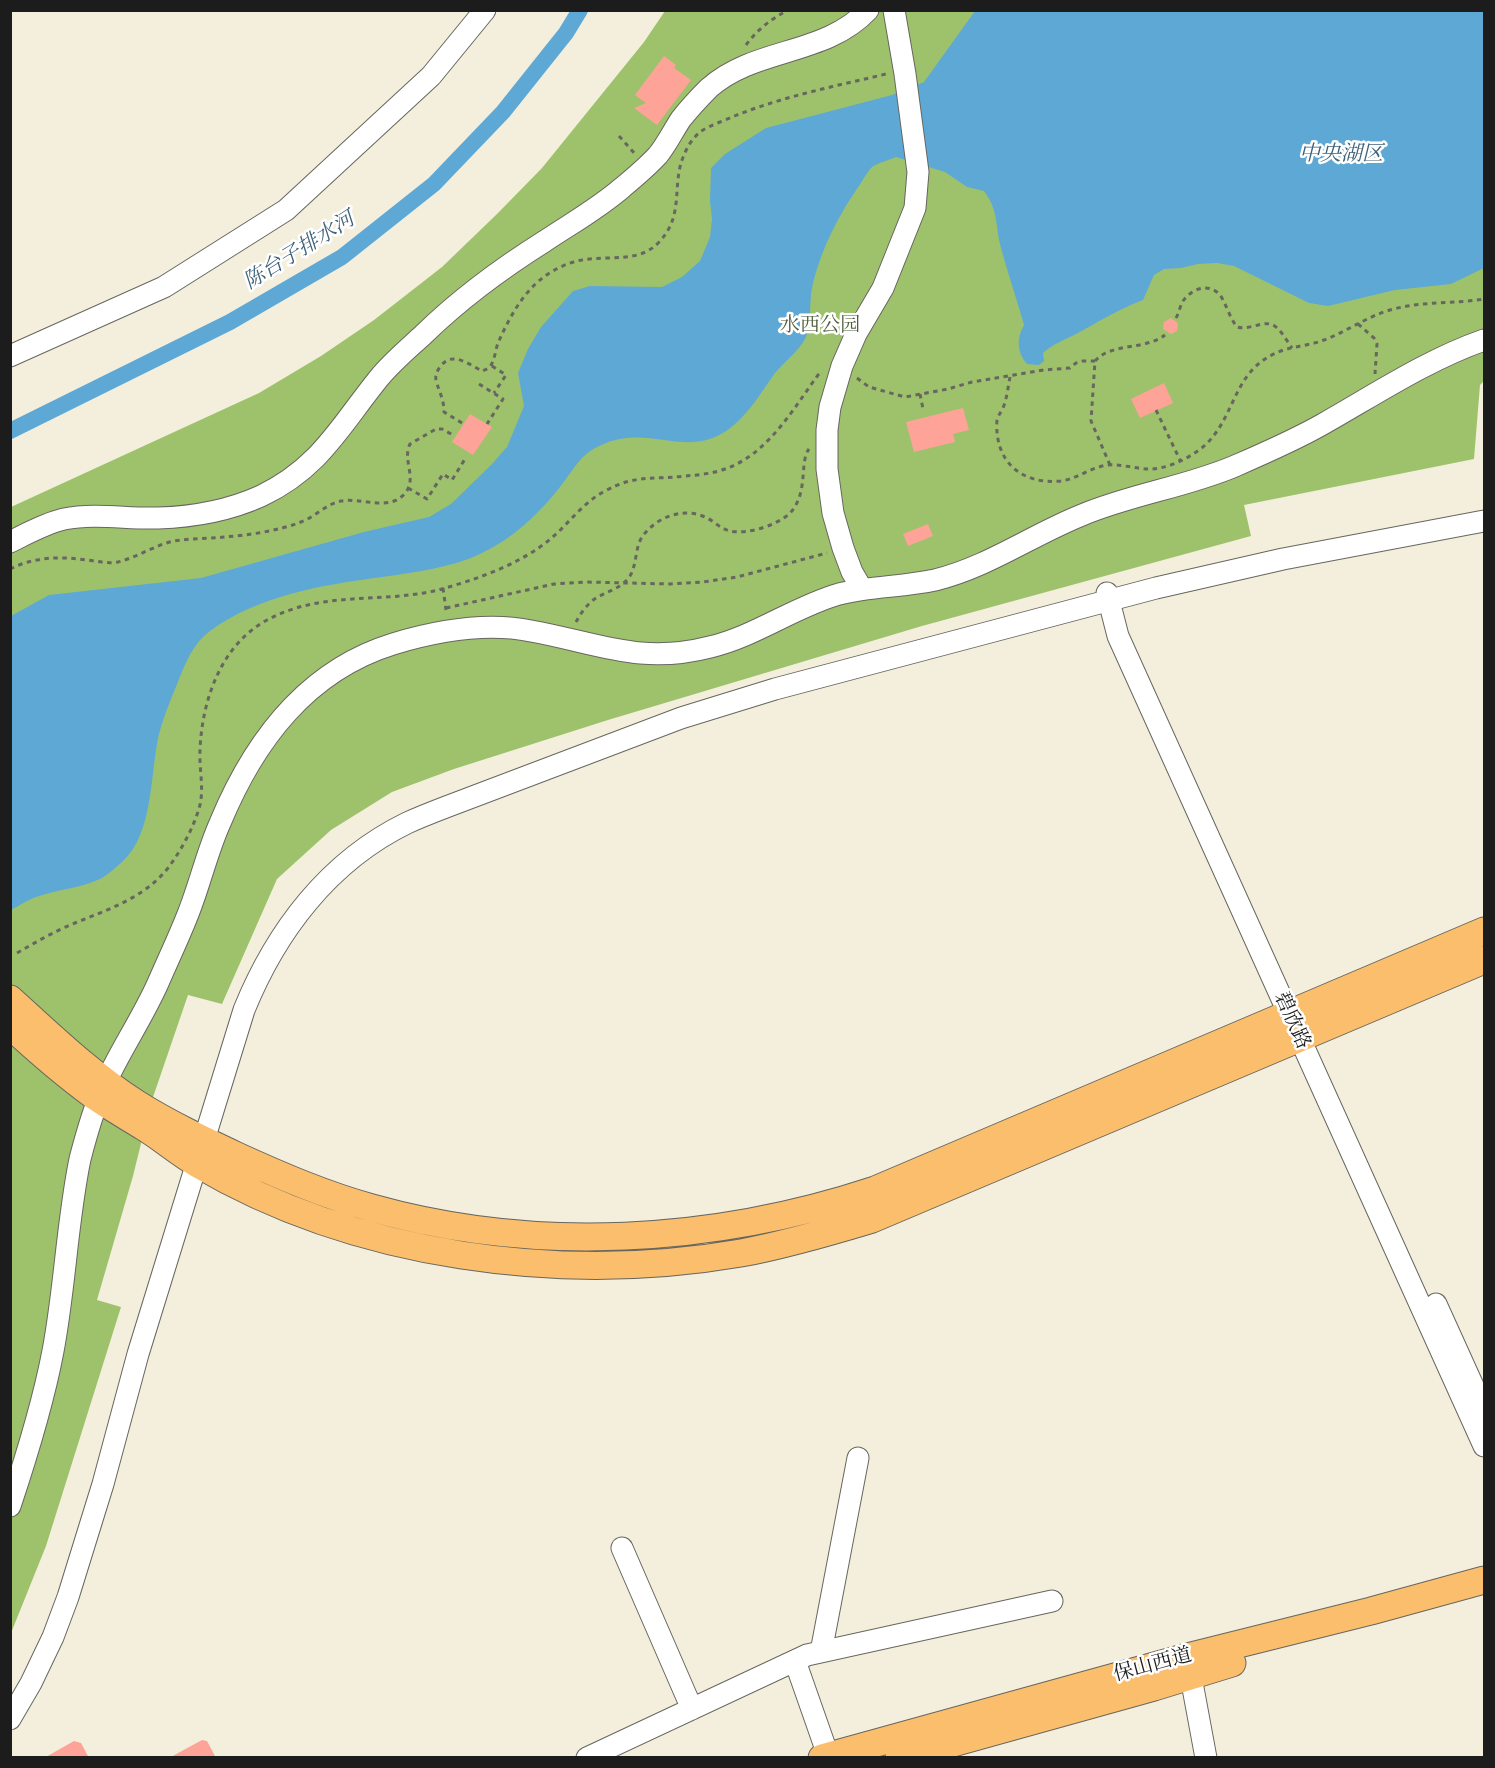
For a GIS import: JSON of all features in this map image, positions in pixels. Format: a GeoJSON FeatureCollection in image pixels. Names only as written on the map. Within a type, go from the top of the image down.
{"type":"FeatureCollection","features":[{"type":"Feature","properties":{"kind":"main road"},"geometry":{"type":"LineString","coordinates":[[197,1149],[373,1209],[465,1228],[588,1238],[736,1225],[833,1204],[875,1190],[1485,931]]}},
{"type":"Feature","properties":{"kind":"main road"},"geometry":{"type":"LineString","coordinates":[[10,1025],[60,1070],[102,1090],[280,1204],[330,1223],[406,1244],[494,1259],[547,1264],[627,1264],[686,1260],[780,1245],[872,1219],[1485,960]]}},
{"type":"Feature","properties":{"kind":"main road"},"geometry":{"type":"LineString","coordinates":[[10,999],[75,1057],[102,1090]]}},
{"type":"Feature","properties":{"kind":"main road","name":"保山西道"},"geometry":{"type":"LineString","coordinates":[[899,1758],[1189,1666],[1371,1611],[1485,1580]]}},
{"type":"Feature","properties":{"kind":"main road","name":"保山西道"},"geometry":{"type":"LineString","coordinates":[[826,1757],[1189,1666],[1250,1658],[1383,1626],[1485,1598]]}},
{"type":"Feature","properties":{"kind":"street"},"geometry":{"type":"LineString","coordinates":[[10,356],[164,287],[286,210],[431,76],[485,10]]}},
{"type":"Feature","properties":{"kind":"street"},"geometry":{"type":"LineString","coordinates":[[10,542],[60,520],[92,515],[157,518],[190,515],[228,507],[260,496],[291,479],[315,459],[337,435],[380,376],[426,331],[465,297],[623,188],[659,154],[681,120],[703,94],[719,80],[736,69],[756,61],[802,49],[835,36],[859,20],[868,10]]}},
{"type":"Feature","properties":{"kind":"street"},"geometry":{"type":"LineString","coordinates":[[862,590],[852,572],[833,513],[827,469],[827,430],[830,407],[842,366],[856,334],[883,288],[915,208],[918,172],[905,71],[894,10]]}},
{"type":"Feature","properties":{"kind":"street"},"geometry":{"type":"LineString","coordinates":[[10,1506],[40,1409],[53,1348],[81,1158],[102,1090],[153,995],[188,914],[219,823],[262,741],[293,703],[326,676],[366,653],[401,641],[449,631],[483,628],[526,630],[614,651],[647,655],[675,654],[710,647],[749,635],[805,606],[835,595],[932,580],[962,572],[1009,552],[1084,514],[1235,466],[1289,441],[1419,368],[1485,340]]}},
{"type":"Feature","properties":{"kind":"street"},"geometry":{"type":"LineString","coordinates":[[10,1703],[38,1648],[64,1583],[125,1370],[244,1010],[267,959],[301,908],[347,862],[377,840],[407,823],[446,807],[681,718],[785,686],[1112,595],[1302,546],[1485,512]]}},
{"type":"Feature","properties":{"kind":"street"},"geometry":{"type":"LineString","coordinates":[[1112,595],[1485,520]]}},
{"type":"Feature","properties":{"kind":"street","name":"碧欣路"},"geometry":{"type":"LineString","coordinates":[[1112,595],[1126,633],[1283,980],[1293,1012],[1485,1410]]}},
{"type":"Feature","properties":{"kind":"street","name":"碧欣路"},"geometry":{"type":"LineString","coordinates":[[1305,1037],[1485,1446]]}},
{"type":"Feature","properties":{"kind":"street"},"geometry":{"type":"LineString","coordinates":[[10,1719],[48,1646],[68,1597],[103,1484],[197,1149]]}},
{"type":"Feature","properties":{"kind":"street"},"geometry":{"type":"LineString","coordinates":[[821,1652],[858,1458]]}},
{"type":"Feature","properties":{"kind":"street"},"geometry":{"type":"LineString","coordinates":[[622,1548],[692,1708]]}},
{"type":"Feature","properties":{"kind":"street"},"geometry":{"type":"LineString","coordinates":[[587,1758],[795,1661],[821,1652],[1052,1601]]}},
{"type":"Feature","properties":{"kind":"street"},"geometry":{"type":"LineString","coordinates":[[795,1661],[826,1757]]}},
{"type":"Feature","properties":{"kind":"street"},"geometry":{"type":"LineString","coordinates":[[1189,1666],[1206,1758]]}},
{"type":"Feature","properties":{"kind":"path"},"geometry":{"type":"LineString","coordinates":[[736,69],[740,56],[756,33],[771,20],[788,10]]}},
{"type":"Feature","properties":{"kind":"path"},"geometry":{"type":"LineString","coordinates":[[462,423],[444,412],[444,399],[436,381],[436,374],[443,363],[457,358],[482,371],[492,366],[498,344],[513,312],[525,294],[544,276],[581,260],[624,259],[643,253],[659,242],[671,225],[678,203],[680,165],[689,144],[703,130],[770,103],[905,71]]}},
{"type":"Feature","properties":{"kind":"path"},"geometry":{"type":"LineString","coordinates":[[619,135],[633,153],[651,162]]}},
{"type":"Feature","properties":{"kind":"path"},"geometry":{"type":"LineString","coordinates":[[1176,318],[1182,303],[1188,296],[1197,289],[1209,288],[1217,292],[1237,327],[1243,329],[1272,324],[1292,348]]}},
{"type":"Feature","properties":{"kind":"path"},"geometry":{"type":"LineString","coordinates":[[1010,377],[1007,395],[998,417],[998,444],[1010,465],[1020,474],[1038,481],[1064,481],[1094,468],[1110,465],[1150,469],[1167,467],[1200,449],[1223,425],[1234,396],[1248,373],[1268,357],[1324,340],[1395,308],[1485,298]]}},
{"type":"Feature","properties":{"kind":"path"},"geometry":{"type":"LineString","coordinates":[[1358,324],[1374,338],[1377,344],[1375,373],[1377,379],[1386,388]]}},
{"type":"Feature","properties":{"kind":"path"},"geometry":{"type":"LineString","coordinates":[[1110,465],[1091,421],[1095,361],[1101,354],[1114,349],[1145,345],[1165,335]]}},
{"type":"Feature","properties":{"kind":"path"},"geometry":{"type":"LineString","coordinates":[[842,366],[869,387],[905,397],[972,382],[1070,368],[1083,361],[1095,361]]}},
{"type":"Feature","properties":{"kind":"path"},"geometry":{"type":"LineString","coordinates":[[492,366],[506,375],[494,393]]}},
{"type":"Feature","properties":{"kind":"path"},"geometry":{"type":"LineString","coordinates":[[479,384],[502,399],[487,424]]}},
{"type":"Feature","properties":{"kind":"path"},"geometry":{"type":"LineString","coordinates":[[920,394],[923,409]]}},
{"type":"Feature","properties":{"kind":"path"},"geometry":{"type":"LineString","coordinates":[[1156,410],[1190,482]]}},
{"type":"Feature","properties":{"kind":"path"},"geometry":{"type":"LineString","coordinates":[[573,641],[572,630],[579,616],[595,599],[614,591],[629,577],[641,538],[663,517],[691,513],[706,517],[718,527],[747,532],[768,526],[789,513],[803,485],[805,453],[827,430]]}},
{"type":"Feature","properties":{"kind":"path"},"geometry":{"type":"LineString","coordinates":[[408,488],[427,499],[443,474],[452,480],[465,459]]}},
{"type":"Feature","properties":{"kind":"path"},"geometry":{"type":"LineString","coordinates":[[446,608],[554,584],[585,582],[670,584],[737,577],[815,558],[843,548]]}},
{"type":"Feature","properties":{"kind":"path"},"geometry":{"type":"LineString","coordinates":[[443,588],[449,631]]}},
{"type":"Feature","properties":{"kind":"green space","name":"水西公园"},"geometry":{"type":"Polygon","coordinates":[[[665,11],[1484,11],[1484,381],[1480,385],[1474,459],[1244,505],[1251,536],[922,626],[608,720],[454,769],[392,792],[331,830],[277,879],[222,1004],[188,995],[151,1103],[133,1176],[97,1300],[121,1307],[46,1546],[11,1633],[11,507],[259,393],[321,356],[374,320],[442,267],[542,168],[644,42],[665,11]]]}},
{"type":"Feature","properties":{"kind":"water","name":"中央湖区"},"geometry":{"type":"Polygon","coordinates":[[[975,11],[1484,11],[1484,268],[1451,284],[1395,290],[1328,306],[1309,303],[1234,266],[1217,263],[1164,269],[1154,275],[1143,300],[1051,347],[1043,353],[1044,361],[1039,365],[1027,364],[1021,355],[1019,346],[1024,325],[1001,248],[992,205],[984,191],[967,187],[945,172],[896,157],[877,164],[869,170],[853,195],[825,247],[812,288],[809,328],[805,339],[735,424],[719,435],[703,441],[624,438],[606,443],[584,456],[552,497],[525,524],[482,553],[433,569],[315,588],[270,600],[249,608],[210,631],[191,653],[166,713],[156,749],[145,819],[140,836],[132,850],[122,862],[102,878],[35,897],[11,910],[11,616],[49,595],[201,578],[364,532],[429,517],[451,504],[507,447],[524,406],[518,373],[528,349],[541,327],[573,291],[590,286],[662,287],[682,277],[700,261],[710,237],[711,168],[725,154],[766,128],[892,95],[924,82],[975,11]]]}},
{"type":"Feature","properties":{"kind":"building"},"geometry":{"type":"Polygon","coordinates":[[[664,56],[676,65],[674,68],[691,80],[657,125],[634,108],[646,103],[635,95],[664,56]]]}},
{"type":"Feature","properties":{"kind":"building"},"geometry":{"type":"Polygon","coordinates":[[[1171,318],[1178,323],[1177,331],[1171,334],[1163,329],[1164,322],[1171,318]]]}},
{"type":"Feature","properties":{"kind":"building"},"geometry":{"type":"Polygon","coordinates":[[[1164,383],[1173,403],[1140,418],[1131,399],[1164,383]]]}},
{"type":"Feature","properties":{"kind":"building"},"geometry":{"type":"Polygon","coordinates":[[[963,408],[969,430],[953,434],[955,442],[914,452],[906,422],[963,408]]]}},
{"type":"Feature","properties":{"kind":"building"},"geometry":{"type":"Polygon","coordinates":[[[470,414],[492,427],[473,455],[452,442],[470,414]]]}},
{"type":"Feature","properties":{"kind":"building"},"geometry":{"type":"Polygon","coordinates":[[[928,524],[933,536],[908,546],[903,534],[928,524]]]}},
{"type":"Feature","properties":{"kind":"building"},"geometry":{"type":"Polygon","coordinates":[[[202,1740],[207,1741],[216,1758],[169,1758],[202,1740]]]}},
{"type":"Feature","properties":{"kind":"building"},"geometry":{"type":"Polygon","coordinates":[[[74,1741],[81,1743],[89,1758],[44,1758],[74,1741]]]}},
{"type":"Feature","properties":{"kind":"waterway","name":"陈台子排水河"},"geometry":{"type":"LineString","coordinates":[[10,431],[230,322],[342,257],[434,184],[503,112],[566,33],[580,10]]}}]}
